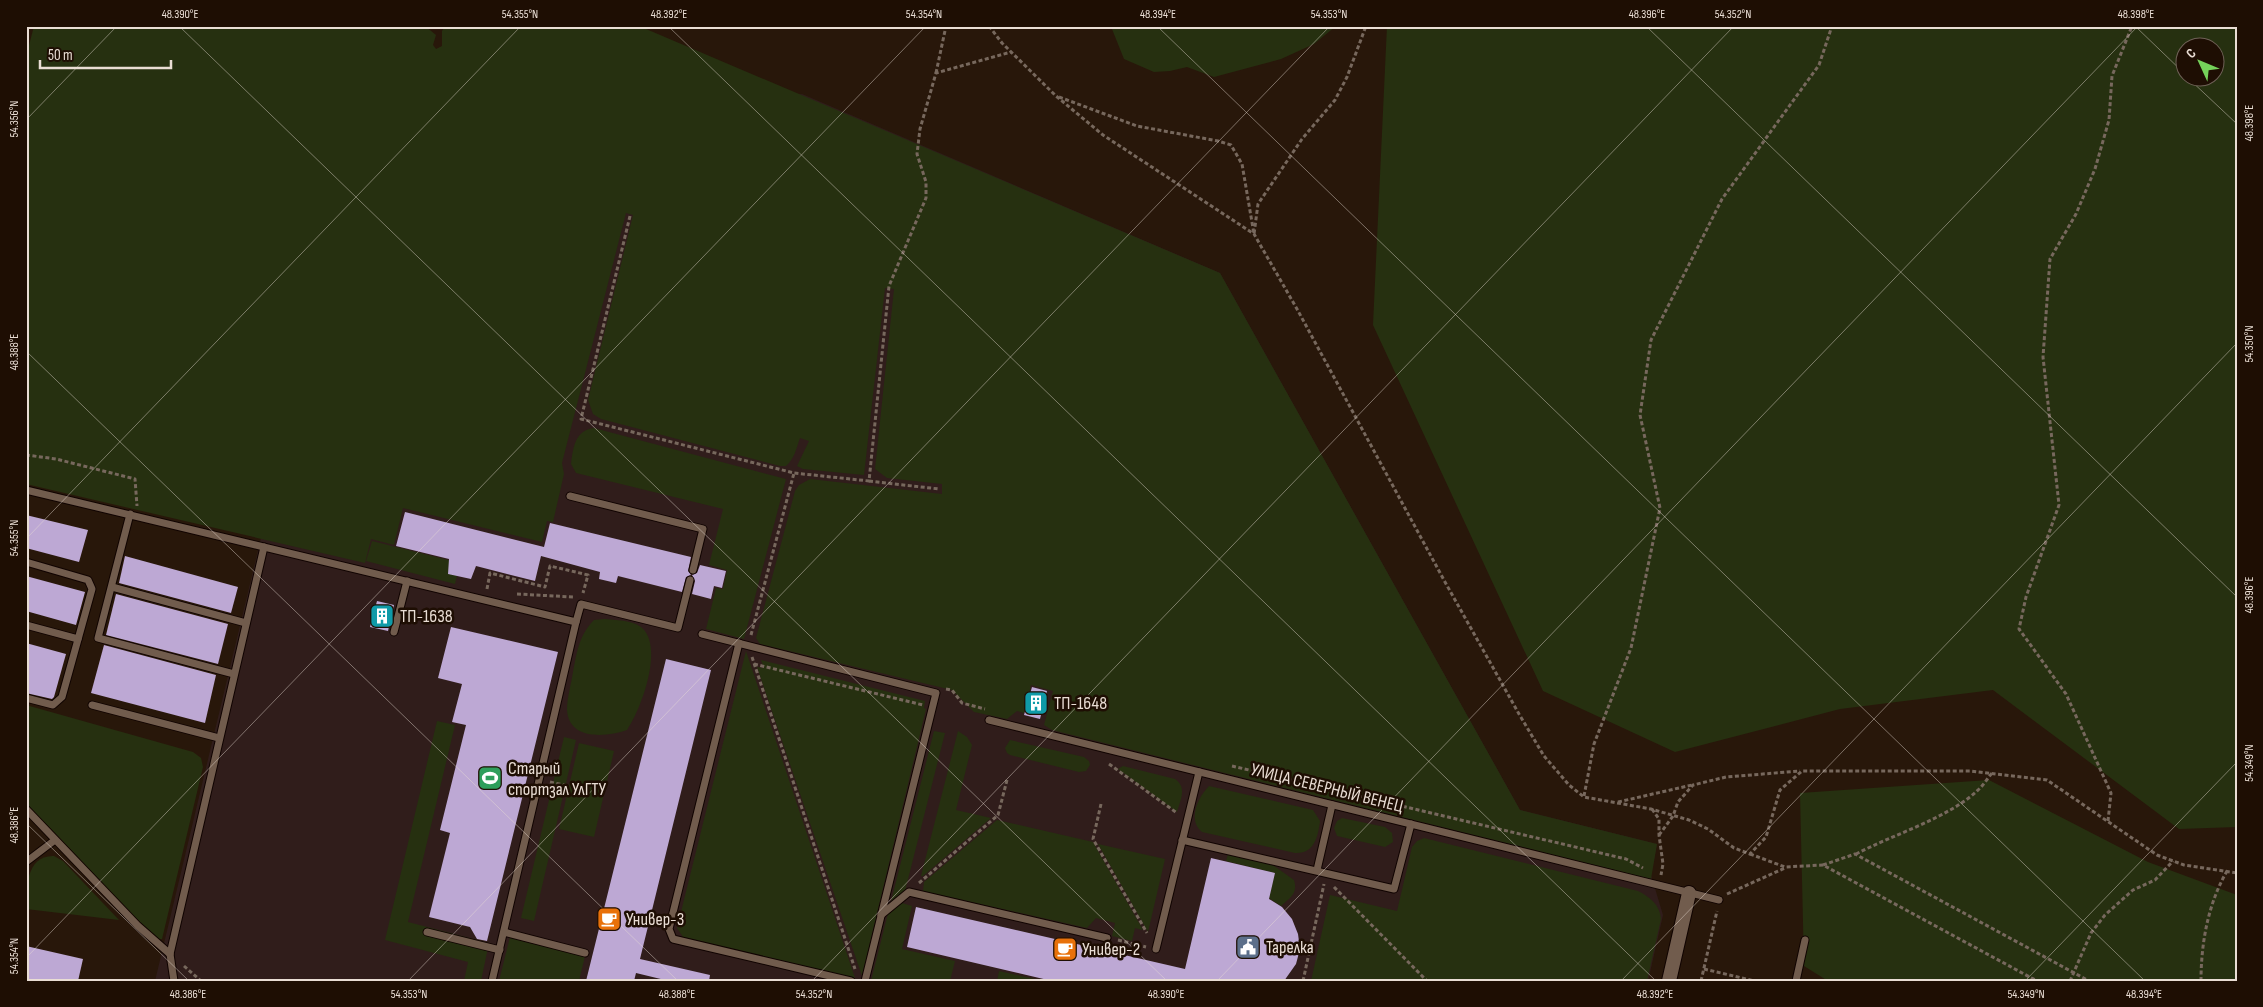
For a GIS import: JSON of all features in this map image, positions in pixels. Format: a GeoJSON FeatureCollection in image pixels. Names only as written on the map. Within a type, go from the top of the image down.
{"type":"FeatureCollection","features":[{"type":"Feature","properties":{"kind":"street"},"geometry":{"type":"LineString","coordinates":[[1669,981],[1689,893]]}},
{"type":"Feature","properties":{"kind":"lane"},"geometry":{"type":"LineString","coordinates":[[26,490],[576,622]]}},
{"type":"Feature","properties":{"kind":"lane"},"geometry":{"type":"LineString","coordinates":[[570,496],[703,529],[693,570]]}},
{"type":"Feature","properties":{"kind":"lane"},"geometry":{"type":"LineString","coordinates":[[133,515],[98,638],[234,674]]}},
{"type":"Feature","properties":{"kind":"lane"},"geometry":{"type":"LineString","coordinates":[[174,981],[170,954],[264,547]]}},
{"type":"Feature","properties":{"kind":"lane"},"geometry":{"type":"LineString","coordinates":[[26,562],[88,580],[92,589],[62,697],[53,705],[26,698]]}},
{"type":"Feature","properties":{"kind":"lane"},"geometry":{"type":"LineString","coordinates":[[492,981],[580,604],[678,628],[690,580]]}},
{"type":"Feature","properties":{"kind":"lane"},"geometry":{"type":"LineString","coordinates":[[394,632],[406,581]]}},
{"type":"Feature","properties":{"kind":"lane"},"geometry":{"type":"LineString","coordinates":[[112,587],[246,623]]}},
{"type":"Feature","properties":{"kind":"lane"},"geometry":{"type":"LineString","coordinates":[[26,625],[78,639]]}},
{"type":"Feature","properties":{"kind":"lane"},"geometry":{"type":"LineString","coordinates":[[702,634],[936,693],[865,981]]}},
{"type":"Feature","properties":{"kind":"lane"},"geometry":{"type":"LineString","coordinates":[[738,643],[669,929],[673,939],[854,979]]}},
{"type":"Feature","properties":{"kind":"lane"},"geometry":{"type":"LineString","coordinates":[[92,705],[219,738]]}},
{"type":"Feature","properties":{"kind":"lane","name":"УЛИЦА СЕВЕРНЫЙ ВЕНЕЦ"},"geometry":{"type":"LineString","coordinates":[[989,720],[1719,900]]}},
{"type":"Feature","properties":{"kind":"lane"},"geometry":{"type":"LineString","coordinates":[[1156,949],[1199,772]]}},
{"type":"Feature","properties":{"kind":"lane"},"geometry":{"type":"LineString","coordinates":[[1317,870],[1332,805]]}},
{"type":"Feature","properties":{"kind":"lane"},"geometry":{"type":"LineString","coordinates":[[26,809],[138,926],[170,954]]}},
{"type":"Feature","properties":{"kind":"lane"},"geometry":{"type":"LineString","coordinates":[[1182,840],[1394,889],[1411,824]]}},
{"type":"Feature","properties":{"kind":"lane"},"geometry":{"type":"LineString","coordinates":[[26,862],[56,840]]}},
{"type":"Feature","properties":{"kind":"lane"},"geometry":{"type":"LineString","coordinates":[[881,916],[909,892],[1107,938]]}},
{"type":"Feature","properties":{"kind":"lane"},"geometry":{"type":"LineString","coordinates":[[427,932],[500,950]]}},
{"type":"Feature","properties":{"kind":"lane"},"geometry":{"type":"LineString","coordinates":[[504,932],[585,953]]}},
{"type":"Feature","properties":{"kind":"lane"},"geometry":{"type":"LineString","coordinates":[[1796,981],[1805,940]]}},
{"type":"Feature","properties":{"kind":"path"},"geometry":{"type":"LineString","coordinates":[[869,481],[890,286],[926,198],[926,182],[917,154],[920,129],[936,73],[946,26]]}},
{"type":"Feature","properties":{"kind":"path"},"geometry":{"type":"LineString","coordinates":[[989,26],[1011,52],[1056,96],[1103,135],[1254,234]]}},
{"type":"Feature","properties":{"kind":"path"},"geometry":{"type":"LineString","coordinates":[[1254,234],[1258,204],[1302,139],[1334,100],[1347,77],[1366,26]]}},
{"type":"Feature","properties":{"kind":"path"},"geometry":{"type":"LineString","coordinates":[[1584,797],[1594,744],[1631,648],[1660,508],[1640,414],[1651,340],[1722,199],[1819,65],[1832,26]]}},
{"type":"Feature","properties":{"kind":"path"},"geometry":{"type":"LineString","coordinates":[[2108,822],[2111,792],[2066,694],[2019,629],[2026,597],[2059,505],[2043,358],[2050,259],[2076,214],[2095,169],[2108,120],[2112,76],[2132,26]]}},
{"type":"Feature","properties":{"kind":"path"},"geometry":{"type":"LineString","coordinates":[[936,73],[1011,52]]}},
{"type":"Feature","properties":{"kind":"path"},"geometry":{"type":"LineString","coordinates":[[1056,96],[1137,126],[1231,145],[1242,164],[1254,234],[1519,714],[1544,756],[1569,786],[1584,797],[1652,809],[1689,820],[1708,829],[1734,848],[1785,867]]}},
{"type":"Feature","properties":{"kind":"path"},"geometry":{"type":"LineString","coordinates":[[630,216],[581,418],[794,473],[939,489]]}},
{"type":"Feature","properties":{"kind":"path"},"geometry":{"type":"LineString","coordinates":[[26,454],[56,459],[135,479],[133,515]]}},
{"type":"Feature","properties":{"kind":"path"},"geometry":{"type":"LineString","coordinates":[[752,657],[748,646],[794,473]]}},
{"type":"Feature","properties":{"kind":"path"},"geometry":{"type":"LineString","coordinates":[[484,600],[490,573],[545,587],[550,566],[588,575],[582,598],[515,594]]}},
{"type":"Feature","properties":{"kind":"path"},"geometry":{"type":"LineString","coordinates":[[854,979],[754,663],[932,708]]}},
{"type":"Feature","properties":{"kind":"path"},"geometry":{"type":"LineString","coordinates":[[937,687],[952,690],[962,703],[989,710]]}},
{"type":"Feature","properties":{"kind":"path"},"geometry":{"type":"LineString","coordinates":[[1109,764],[1187,821]]}},
{"type":"Feature","properties":{"kind":"path"},"geometry":{"type":"LineString","coordinates":[[1229,765],[1626,859],[1649,873],[1648,883]]}},
{"type":"Feature","properties":{"kind":"path"},"geometry":{"type":"LineString","coordinates":[[1615,802],[1726,777],[1802,771],[1970,771],[2047,780],[2157,855],[2184,865],[2237,874]]}},
{"type":"Feature","properties":{"kind":"path"},"geometry":{"type":"LineString","coordinates":[[1750,854],[1766,837],[1780,790],[1802,771]]}},
{"type":"Feature","properties":{"kind":"path"},"geometry":{"type":"LineString","coordinates":[[1702,981],[1720,897],[1785,867],[1823,865],[1855,854],[1932,818],[1966,799],[1978,791],[1992,774]]}},
{"type":"Feature","properties":{"kind":"path"},"geometry":{"type":"LineString","coordinates":[[540,779],[568,786]]}},
{"type":"Feature","properties":{"kind":"path"},"geometry":{"type":"LineString","coordinates":[[909,892],[998,815],[1007,780]]}},
{"type":"Feature","properties":{"kind":"path"},"geometry":{"type":"LineString","coordinates":[[1659,835],[1673,816],[1678,802],[1693,785]]}},
{"type":"Feature","properties":{"kind":"path"},"geometry":{"type":"LineString","coordinates":[[1101,804],[1093,839],[1156,949]]}},
{"type":"Feature","properties":{"kind":"path"},"geometry":{"type":"LineString","coordinates":[[1652,809],[1660,819],[1659,835],[1663,864],[1659,885]]}},
{"type":"Feature","properties":{"kind":"path"},"geometry":{"type":"LineString","coordinates":[[1855,854],[2089,981]]}},
{"type":"Feature","properties":{"kind":"path"},"geometry":{"type":"LineString","coordinates":[[2070,981],[2091,934],[2105,915],[2133,890],[2155,880],[2173,861]]}},
{"type":"Feature","properties":{"kind":"path"},"geometry":{"type":"LineString","coordinates":[[1823,865],[2037,981]]}},
{"type":"Feature","properties":{"kind":"path"},"geometry":{"type":"LineString","coordinates":[[2201,981],[2203,941],[2214,899],[2227,872]]}},
{"type":"Feature","properties":{"kind":"path"},"geometry":{"type":"LineString","coordinates":[[1302,981],[1325,879],[1427,981]]}},
{"type":"Feature","properties":{"kind":"path"},"geometry":{"type":"LineString","coordinates":[[1107,938],[1156,949]]}},
{"type":"Feature","properties":{"kind":"path"},"geometry":{"type":"LineString","coordinates":[[1704,969],[1755,981]]}},
{"type":"Feature","properties":{"kind":"shaded area"},"geometry":{"type":"Polygon","coordinates":[[[802,94],[1220,273],[1520,810],[1657,844],[1651,875],[1663,915],[1648,981],[155,981],[265,521],[343,134],[802,94]]]}},
{"type":"Feature","properties":{"kind":"green space"},"geometry":{"type":"Polygon","coordinates":[[[34,26],[425,26],[436,35],[433,45],[436,49],[442,46],[442,31],[445,26],[639,26],[1220,273],[1520,810],[1657,844],[1651,879],[1052,730],[1044,725],[1053,691],[1031,685],[1024,713],[1017,711],[1007,719],[974,712],[952,690],[760,644],[756,638],[795,491],[799,485],[810,479],[942,494],[942,484],[887,478],[875,469],[894,289],[885,288],[864,475],[803,469],[797,466],[809,441],[800,438],[791,460],[786,466],[780,466],[601,419],[593,414],[588,400],[633,215],[626,213],[562,463],[564,474],[553,522],[547,521],[542,542],[403,508],[394,545],[371,539],[365,563],[26,484],[26,57],[34,26]]]}},
{"type":"Feature","properties":{"kind":"green space"},"geometry":{"type":"Polygon","coordinates":[[[1075,26],[1336,26],[1314,44],[1281,59],[1214,77],[1187,67],[1154,72],[1124,59],[1112,29],[1075,26]]]}},
{"type":"Feature","properties":{"kind":"green space"},"geometry":{"type":"Polygon","coordinates":[[[1387,26],[2237,26],[2237,827],[2179,829],[1993,690],[1840,709],[1675,752],[1543,691],[1373,325],[1387,26]]]}},
{"type":"Feature","properties":{"kind":"green space"},"geometry":{"type":"Polygon","coordinates":[[[594,428],[786,479],[744,639],[706,629],[716,588],[723,589],[727,570],[709,565],[723,509],[576,473],[571,464],[576,441],[583,432],[594,428]]]}},
{"type":"Feature","properties":{"kind":"green space"},"geometry":{"type":"Polygon","coordinates":[[[372,541],[460,563],[455,584],[366,561],[372,541]]]}},
{"type":"Feature","properties":{"kind":"green space"},"geometry":{"type":"Polygon","coordinates":[[[604,619],[628,622],[641,627],[648,636],[651,648],[651,663],[644,694],[633,721],[627,730],[600,735],[582,732],[574,727],[569,720],[567,710],[579,644],[594,620],[604,619]]]}},
{"type":"Feature","properties":{"kind":"green space"},"geometry":{"type":"Polygon","coordinates":[[[746,651],[855,978],[683,937],[677,928],[746,651]]]}},
{"type":"Feature","properties":{"kind":"green space"},"geometry":{"type":"Polygon","coordinates":[[[761,660],[925,701],[924,708],[926,709],[862,976],[757,667],[764,668],[761,660]]]}},
{"type":"Feature","properties":{"kind":"green space"},"geometry":{"type":"Polygon","coordinates":[[[26,705],[193,752],[201,758],[203,767],[162,939],[158,939],[139,921],[26,803],[26,705]]]}},
{"type":"Feature","properties":{"kind":"green space"},"geometry":{"type":"Polygon","coordinates":[[[437,721],[455,725],[408,922],[489,943],[481,981],[464,981],[468,962],[385,940],[437,721]]]}},
{"type":"Feature","properties":{"kind":"green space"},"geometry":{"type":"Polygon","coordinates":[[[934,731],[945,733],[902,903],[912,906],[902,949],[955,961],[950,981],[871,981],[934,731]]]}},
{"type":"Feature","properties":{"kind":"green space"},"geometry":{"type":"Polygon","coordinates":[[[958,731],[967,737],[972,745],[956,810],[991,818],[921,876],[958,731]]]}},
{"type":"Feature","properties":{"kind":"green space"},"geometry":{"type":"Polygon","coordinates":[[[564,737],[576,740],[534,921],[521,918],[564,737]]]}},
{"type":"Feature","properties":{"kind":"green space"},"geometry":{"type":"Polygon","coordinates":[[[1010,740],[1084,757],[1089,761],[1090,765],[1086,771],[1079,772],[1010,755],[1005,748],[1010,740]]]}},
{"type":"Feature","properties":{"kind":"green space"},"geometry":{"type":"Polygon","coordinates":[[[579,743],[614,751],[594,837],[559,829],[579,743]]]}},
{"type":"Feature","properties":{"kind":"green space"},"geometry":{"type":"Polygon","coordinates":[[[1123,766],[1175,779],[1179,782],[1182,790],[1177,812],[1118,769],[1123,766]]]}},
{"type":"Feature","properties":{"kind":"green space"},"geometry":{"type":"Polygon","coordinates":[[[1989,780],[2148,862],[2237,895],[2237,981],[1828,981],[1804,966],[1800,793],[1989,780]]]}},
{"type":"Feature","properties":{"kind":"green space"},"geometry":{"type":"Polygon","coordinates":[[[1209,786],[1313,810],[1320,821],[1314,843],[1307,851],[1295,853],[1202,832],[1195,821],[1195,815],[1198,802],[1209,786]]]}},
{"type":"Feature","properties":{"kind":"green space"},"geometry":{"type":"Polygon","coordinates":[[[1342,818],[1385,827],[1392,833],[1393,842],[1385,847],[1337,836],[1334,828],[1337,821],[1342,818]]]}},
{"type":"Feature","properties":{"kind":"green space"},"geometry":{"type":"Polygon","coordinates":[[[997,820],[1093,842],[1143,930],[1135,928],[1132,941],[1112,936],[1115,923],[1096,918],[1087,928],[923,891],[924,882],[997,820]]]}},
{"type":"Feature","properties":{"kind":"green space"},"geometry":{"type":"Polygon","coordinates":[[[1424,838],[1638,891],[1647,896],[1659,910],[1661,919],[1647,981],[1311,981],[1330,895],[1397,911],[1412,847],[1417,841],[1424,838]]]}},
{"type":"Feature","properties":{"kind":"green space"},"geometry":{"type":"Polygon","coordinates":[[[1098,844],[1165,859],[1148,932],[1098,844]]]}},
{"type":"Feature","properties":{"kind":"green space"},"geometry":{"type":"Polygon","coordinates":[[[1228,854],[1270,863],[1294,880],[1295,888],[1293,894],[1281,906],[1269,898],[1275,873],[1226,861],[1228,854]]]}},
{"type":"Feature","properties":{"kind":"green space"},"geometry":{"type":"Polygon","coordinates":[[[54,856],[63,861],[119,920],[26,909],[27,883],[33,867],[45,857],[54,856]]]}},
{"type":"Feature","properties":{"kind":"green space"},"geometry":{"type":"Polygon","coordinates":[[[510,937],[585,956],[579,981],[499,981],[510,937]]]}},
{"type":"Feature","properties":{"kind":"green space"},"geometry":{"type":"Polygon","coordinates":[[[999,971],[1044,981],[997,981],[999,971]]]}},
{"type":"Feature","properties":{"kind":"building"},"geometry":{"type":"Polygon","coordinates":[[[405,512],[544,547],[550,523],[691,557],[688,571],[691,575],[686,577],[682,592],[618,576],[616,583],[599,579],[600,572],[541,556],[535,581],[476,566],[471,579],[448,574],[449,559],[396,546],[405,512]]]}},
{"type":"Feature","properties":{"kind":"building"},"geometry":{"type":"Polygon","coordinates":[[[26,515],[88,530],[79,562],[26,548],[26,515]]]}},
{"type":"Feature","properties":{"kind":"building"},"geometry":{"type":"Polygon","coordinates":[[[125,556],[238,587],[231,613],[119,583],[125,556]]]}},
{"type":"Feature","properties":{"kind":"building"},"geometry":{"type":"Polygon","coordinates":[[[700,565],[726,571],[722,588],[714,586],[711,599],[692,594],[695,581],[692,575],[697,573],[700,565]]]}},
{"type":"Feature","properties":{"kind":"building"},"geometry":{"type":"Polygon","coordinates":[[[26,576],[85,592],[76,625],[26,611],[26,576]]]}},
{"type":"Feature","properties":{"kind":"building"},"geometry":{"type":"Polygon","coordinates":[[[116,594],[228,624],[218,664],[106,635],[116,594]]]}},
{"type":"Feature","properties":{"kind":"building","name":"ТП-1638"},"geometry":{"type":"Polygon","coordinates":[[[377,601],[394,605],[388,631],[370,627],[377,601]]]}},
{"type":"Feature","properties":{"kind":"building","name":"Старый спортзал УлГТУ"},"geometry":{"type":"Polygon","coordinates":[[[451,627],[558,652],[487,941],[477,939],[470,927],[429,917],[450,833],[440,830],[466,725],[452,722],[462,684],[438,678],[451,627]]]}},
{"type":"Feature","properties":{"kind":"building"},"geometry":{"type":"Polygon","coordinates":[[[26,643],[66,654],[52,699],[26,693],[26,643]]]}},
{"type":"Feature","properties":{"kind":"building"},"geometry":{"type":"Polygon","coordinates":[[[104,645],[216,675],[205,723],[91,693],[104,645]]]}},
{"type":"Feature","properties":{"kind":"building"},"geometry":{"type":"Polygon","coordinates":[[[666,659],[711,670],[640,959],[710,975],[709,981],[669,981],[636,973],[634,981],[586,981],[666,659]]]}},
{"type":"Feature","properties":{"kind":"building","name":"ТП-1648"},"geometry":{"type":"Polygon","coordinates":[[[1032,687],[1047,691],[1040,719],[1024,715],[1032,687]]]}},
{"type":"Feature","properties":{"kind":"building"},"geometry":{"type":"Polygon","coordinates":[[[1211,858],[1275,873],[1269,899],[1282,907],[1292,919],[1298,934],[1300,949],[1296,964],[1284,981],[1052,981],[907,947],[916,907],[1185,969],[1211,858]]]}},
{"type":"Feature","properties":{"kind":"building"},"geometry":{"type":"Polygon","coordinates":[[[26,946],[83,959],[78,981],[26,981],[26,946]]]}},
{"type":"Feature","properties":{"kind":"place","name":"ТП-1638"},"geometry":{"type":"Point","coordinates":[382,616]}},
{"type":"Feature","properties":{"kind":"place","name":"ТП-1648"},"geometry":{"type":"Point","coordinates":[1036,703]}},
{"type":"Feature","properties":{"kind":"place","name":"Старый спортзал УлГТУ"},"geometry":{"type":"Point","coordinates":[490,778]}},
{"type":"Feature","properties":{"kind":"place","name":"Универ-3"},"geometry":{"type":"Point","coordinates":[609,919]}},
{"type":"Feature","properties":{"kind":"place","name":"Тарелка"},"geometry":{"type":"Point","coordinates":[1248,947]}},
{"type":"Feature","properties":{"kind":"place","name":"Универ-2"},"geometry":{"type":"Point","coordinates":[1065,949]}}]}
